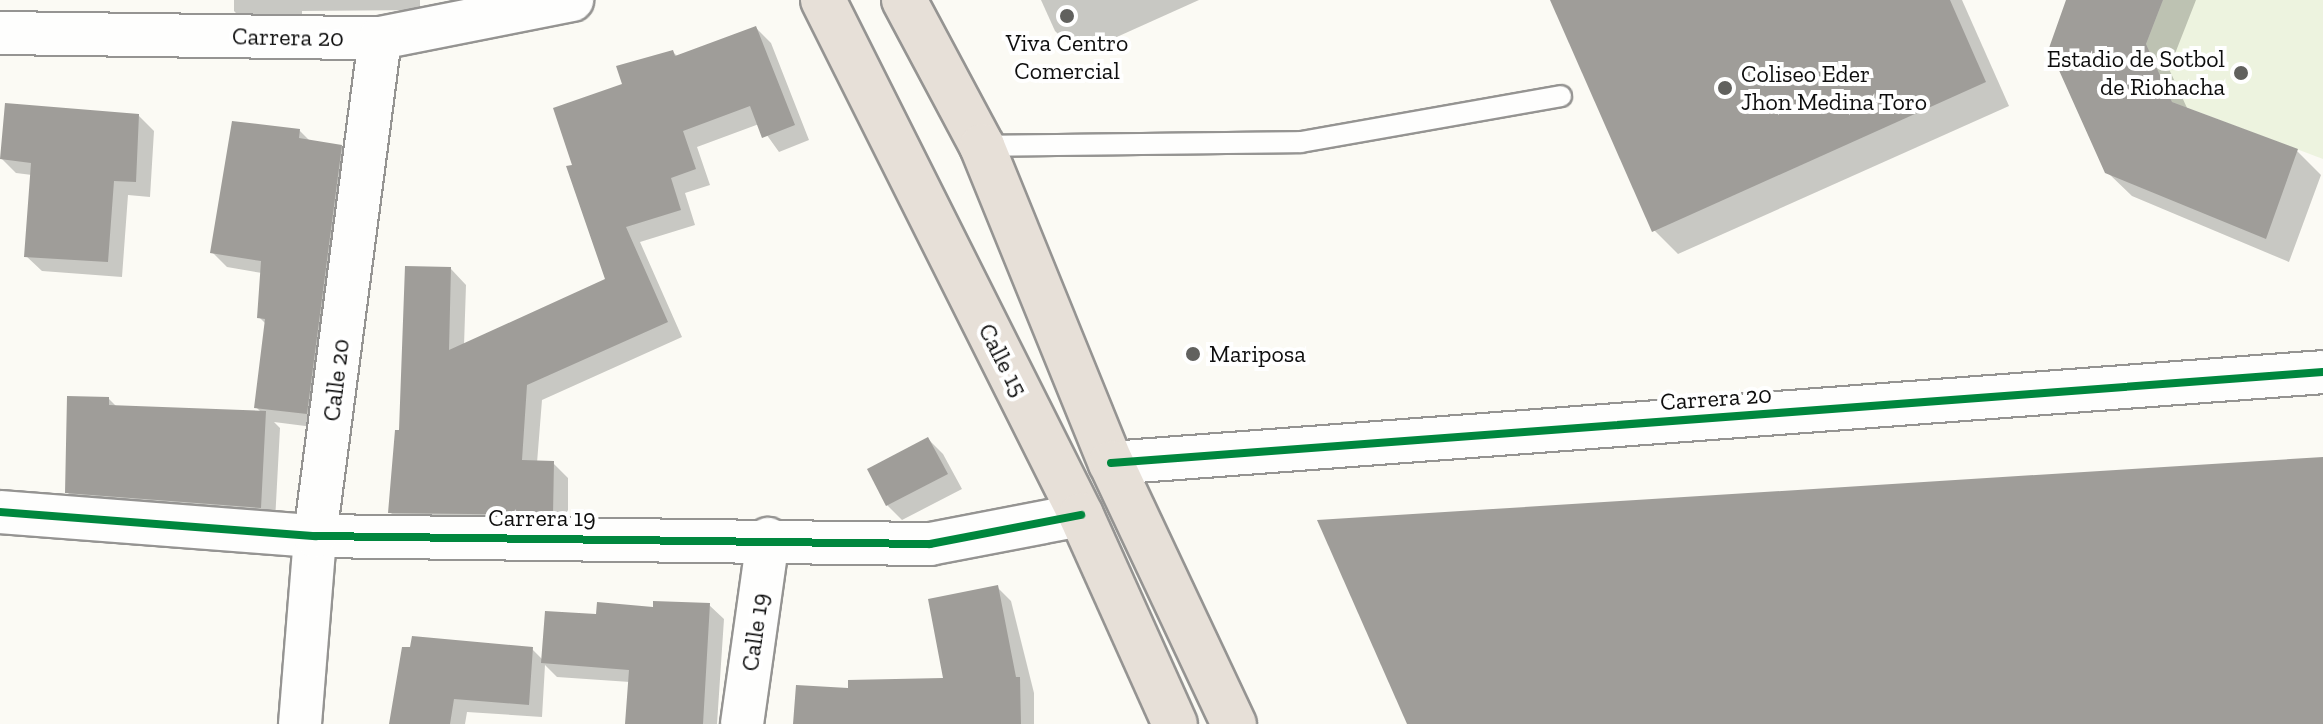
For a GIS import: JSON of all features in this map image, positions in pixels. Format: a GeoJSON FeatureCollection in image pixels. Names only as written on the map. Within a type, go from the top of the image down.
{"type":"FeatureCollection","features":[{"type":"Feature","properties":{"kind":"highway","name":"Calle 15"},"geometry":{"type":"LineString","coordinates":[[823,0],[1081,515],[1175,724]]}},
{"type":"Feature","properties":{"kind":"highway"},"geometry":{"type":"LineString","coordinates":[[904,0],[982,146],[1111,463],[1234,724]]}},
{"type":"Feature","properties":{"kind":"street","name":"Carrera 20"},"geometry":{"type":"LineString","coordinates":[[0,33],[380,38],[572,0]]}},
{"type":"Feature","properties":{"kind":"street","name":"Calle 20"},"geometry":{"type":"LineString","coordinates":[[300,724],[315,536],[380,38]]}},
{"type":"Feature","properties":{"kind":"street","name":"Carrera 20"},"geometry":{"type":"LineString","coordinates":[[1111,463],[2323,372]]}},
{"type":"Feature","properties":{"kind":"street","name":"Carrera 19"},"geometry":{"type":"LineString","coordinates":[[0,512],[315,536],[768,539],[930,544],[1081,515]]}},
{"type":"Feature","properties":{"kind":"street","name":"Calle 19"},"geometry":{"type":"LineString","coordinates":[[742,724],[768,539]]}},
{"type":"Feature","properties":{"kind":"lane"},"geometry":{"type":"LineString","coordinates":[[982,146],[1301,142],[1561,96]]}},
{"type":"Feature","properties":{"kind":"green space","name":"Estadio de Sotbol de Riohacha"},"geometry":{"type":"Polygon","coordinates":[[[2163,0],[2323,0],[2323,159],[2172,102],[2146,44],[2163,0]]]}},
{"type":"Feature","properties":{"kind":"building","name":"Coliseo Eder Jhon Medina Toro"},"geometry":{"type":"Polygon","coordinates":[[[1550,0],[1950,0],[1986,82],[1652,232],[1550,0]]]}},
{"type":"Feature","properties":{"kind":"building"},"geometry":{"type":"Polygon","coordinates":[[[2066,0],[2163,0],[2146,44],[2172,102],[2298,149],[2266,239],[2105,173],[2049,48],[2066,0]]]}},
{"type":"Feature","properties":{"kind":"building"},"geometry":{"type":"Polygon","coordinates":[[[756,26],[795,125],[762,138],[750,106],[683,131],[696,169],[671,178],[681,210],[626,227],[668,322],[527,385],[522,460],[554,461],[553,515],[388,513],[395,430],[399,430],[405,266],[451,267],[449,350],[605,279],[566,166],[572,165],[553,108],[622,84],[616,66],[673,50],[675,56],[756,26]]]}},
{"type":"Feature","properties":{"kind":"building"},"geometry":{"type":"Polygon","coordinates":[[[5,103],[139,114],[136,182],[114,181],[108,262],[24,257],[31,163],[0,159],[5,103]]]}},
{"type":"Feature","properties":{"kind":"building"},"geometry":{"type":"Polygon","coordinates":[[[232,121],[300,129],[299,138],[342,145],[307,414],[254,408],[265,319],[257,318],[261,261],[210,253],[232,121]]]}},
{"type":"Feature","properties":{"kind":"building"},"geometry":{"type":"Polygon","coordinates":[[[67,396],[109,397],[109,405],[266,411],[261,508],[65,493],[67,396]]]}},
{"type":"Feature","properties":{"kind":"building"},"geometry":{"type":"Polygon","coordinates":[[[928,437],[948,474],[886,506],[867,469],[928,437]]]}},
{"type":"Feature","properties":{"kind":"building"},"geometry":{"type":"Polygon","coordinates":[[[2323,457],[2323,724],[1407,724],[1317,520],[2323,457]]]}},
{"type":"Feature","properties":{"kind":"building"},"geometry":{"type":"Polygon","coordinates":[[[998,585],[1016,677],[1020,677],[1021,724],[793,724],[796,685],[848,688],[848,680],[943,678],[928,599],[998,585]]]}},
{"type":"Feature","properties":{"kind":"building"},"geometry":{"type":"Polygon","coordinates":[[[653,601],[710,603],[703,724],[625,724],[629,670],[541,663],[545,611],[596,614],[597,602],[653,607],[653,601]]]}},
{"type":"Feature","properties":{"kind":"building"},"geometry":{"type":"Polygon","coordinates":[[[412,636],[533,647],[529,705],[454,699],[450,724],[389,724],[402,647],[410,647],[412,636]]]}},
{"type":"Feature","properties":{"kind":"cycle path"},"geometry":{"type":"LineString","coordinates":[[1111,463],[2323,372]]}},
{"type":"Feature","properties":{"kind":"cycle path"},"geometry":{"type":"LineString","coordinates":[[0,512],[315,536],[930,544],[1081,515]]}},
{"type":"Feature","properties":{"kind":"place","name":"Viva Centro Comercial"},"geometry":{"type":"Point","coordinates":[1067,16]}},
{"type":"Feature","properties":{"kind":"place","name":"Estadio de Sotbol de Riohacha"},"geometry":{"type":"Point","coordinates":[2241,73]}},
{"type":"Feature","properties":{"kind":"place","name":"Coliseo Eder Jhon Medina Toro"},"geometry":{"type":"Point","coordinates":[1725,88]}},
{"type":"Feature","properties":{"kind":"place","name":"Mariposa"},"geometry":{"type":"Point","coordinates":[1193,354]}}]}
